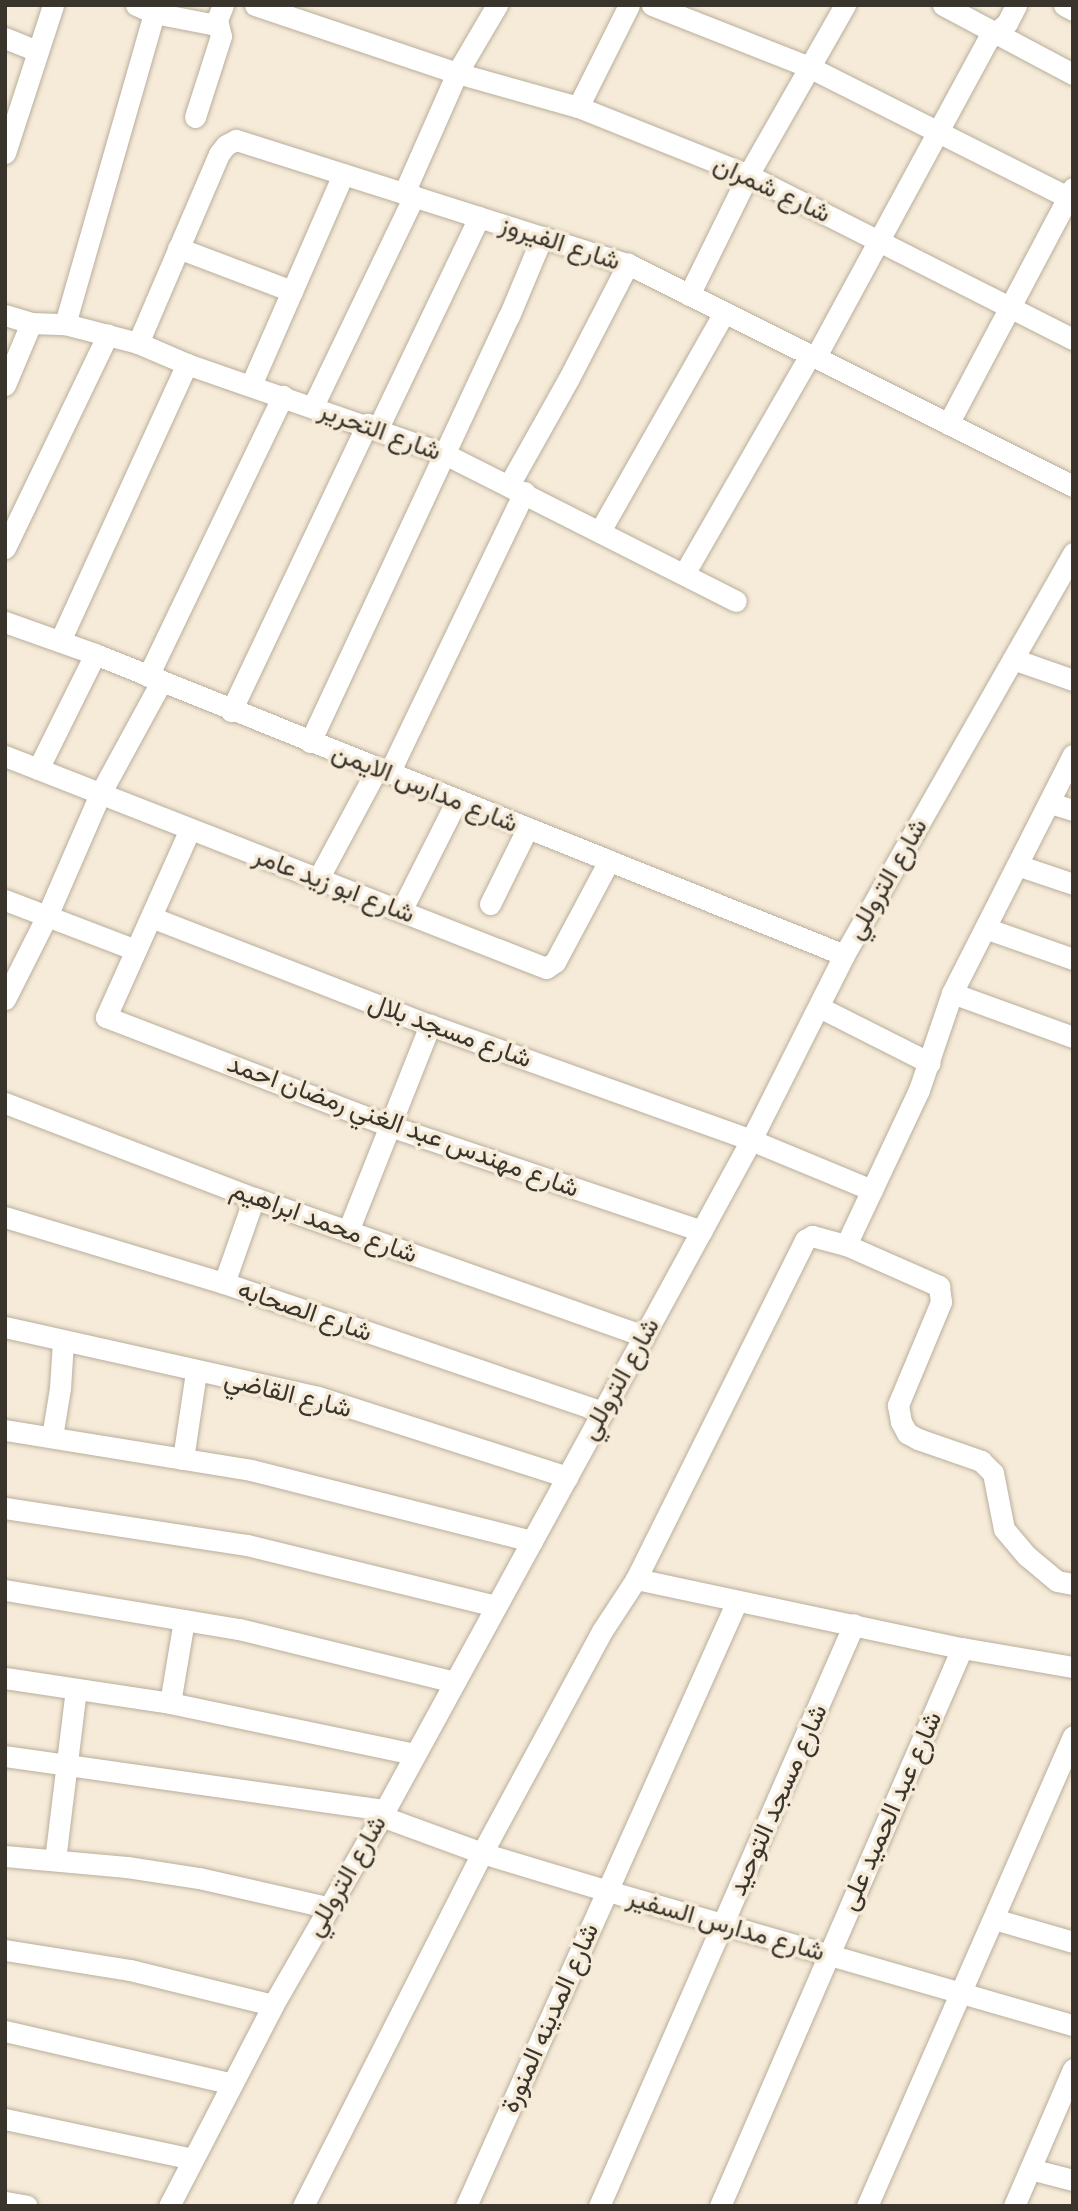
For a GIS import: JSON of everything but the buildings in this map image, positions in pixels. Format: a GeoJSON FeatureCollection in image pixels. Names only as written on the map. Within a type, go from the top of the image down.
{"type":"FeatureCollection","features":[{"type":"Feature","properties":{"kind":"street"},"geometry":{"type":"LineString","coordinates":[[5,153],[53,5]]}},
{"type":"Feature","properties":{"kind":"street","name":"شارع شمران"},"geometry":{"type":"LineString","coordinates":[[255,5],[457,73],[578,107],[748,175],[1073,339]]}},
{"type":"Feature","properties":{"kind":"street"},"geometry":{"type":"LineString","coordinates":[[313,406],[409,194],[457,73],[497,5]]}},
{"type":"Feature","properties":{"kind":"street"},"geometry":{"type":"LineString","coordinates":[[578,107],[629,5]]}},
{"type":"Feature","properties":{"kind":"street"},"geometry":{"type":"LineString","coordinates":[[652,5],[809,66],[1071,195],[948,424]]}},
{"type":"Feature","properties":{"kind":"street"},"geometry":{"type":"LineString","coordinates":[[689,295],[748,175],[845,5]]}},
{"type":"Feature","properties":{"kind":"street"},"geometry":{"type":"LineString","coordinates":[[943,5],[1073,74]]}},
{"type":"Feature","properties":{"kind":"street"},"geometry":{"type":"LineString","coordinates":[[684,574],[880,240],[994,32],[1007,23],[1016,5]]}},
{"type":"Feature","properties":{"kind":"street"},"geometry":{"type":"LineString","coordinates":[[1064,5],[1073,10]]}},
{"type":"Feature","properties":{"kind":"street"},"geometry":{"type":"LineString","coordinates":[[65,324],[145,9],[204,23],[220,13],[221,36],[195,117]]}},
{"type":"Feature","properties":{"kind":"street"},"geometry":{"type":"LineString","coordinates":[[5,38],[38,51]]}},
{"type":"Feature","properties":{"kind":"street","name":"شارع الفيروز"},"geometry":{"type":"LineString","coordinates":[[138,343],[226,145],[236,140],[628,264],[1073,486]]}},
{"type":"Feature","properties":{"kind":"street"},"geometry":{"type":"LineString","coordinates":[[250,385],[343,174]]}},
{"type":"Feature","properties":{"kind":"street"},"geometry":{"type":"LineString","coordinates":[[231,711],[479,217]]}},
{"type":"Feature","properties":{"kind":"street"},"geometry":{"type":"LineString","coordinates":[[310,742],[509,316],[542,237]]}},
{"type":"Feature","properties":{"kind":"street"},"geometry":{"type":"LineString","coordinates":[[178,248],[292,291]]}},
{"type":"Feature","properties":{"kind":"street"},"geometry":{"type":"LineString","coordinates":[[318,879],[383,771],[516,488],[628,264]]}},
{"type":"Feature","properties":{"kind":"street"},"geometry":{"type":"LineString","coordinates":[[600,531],[724,313]]}},
{"type":"Feature","properties":{"kind":"street","name":"شارع التحرير"},"geometry":{"type":"LineString","coordinates":[[5,314],[31,323],[65,324],[138,343],[187,364],[373,426],[443,453],[736,601]]}},
{"type":"Feature","properties":{"kind":"street"},"geometry":{"type":"LineString","coordinates":[[5,385],[31,323]]}},
{"type":"Feature","properties":{"kind":"street"},"geometry":{"type":"LineString","coordinates":[[5,548],[108,334]]}},
{"type":"Feature","properties":{"kind":"street"},"geometry":{"type":"LineString","coordinates":[[60,641],[187,364]]}},
{"type":"Feature","properties":{"kind":"street"},"geometry":{"type":"LineString","coordinates":[[5,999],[47,916],[100,794],[283,396]]}},
{"type":"Feature","properties":{"kind":"street","name":"شارع التروللي"},"geometry":{"type":"LineString","coordinates":[[169,2206],[273,2005],[383,1813],[702,1231],[844,955],[1073,553]]}},
{"type":"Feature","properties":{"kind":"street","name":"شارع مدارس الايمن"},"geometry":{"type":"LineString","coordinates":[[5,622],[95,654],[231,711],[844,955]]}},
{"type":"Feature","properties":{"kind":"street"},"geometry":{"type":"LineString","coordinates":[[38,769],[95,654]]}},
{"type":"Feature","properties":{"kind":"street"},"geometry":{"type":"LineString","coordinates":[[1013,659],[1073,680]]}},
{"type":"Feature","properties":{"kind":"street"},"geometry":{"type":"LineString","coordinates":[[846,1245],[930,1063],[952,993],[1073,755]]}},
{"type":"Feature","properties":{"kind":"street","name":"شارع ابو زيد عامر"},"geometry":{"type":"LineString","coordinates":[[5,756],[546,968],[555,962],[610,861]]}},
{"type":"Feature","properties":{"kind":"street"},"geometry":{"type":"LineString","coordinates":[[401,911],[457,800]]}},
{"type":"Feature","properties":{"kind":"street"},"geometry":{"type":"LineString","coordinates":[[1050,803],[1073,810]]}},
{"type":"Feature","properties":{"kind":"street"},"geometry":{"type":"LineString","coordinates":[[5,901],[136,950],[190,829]]}},
{"type":"Feature","properties":{"kind":"street"},"geometry":{"type":"LineString","coordinates":[[490,904],[527,829]]}},
{"type":"Feature","properties":{"kind":"street"},"geometry":{"type":"LineString","coordinates":[[1017,865],[1073,884]]}},
{"type":"Feature","properties":{"kind":"street","name":"شارع مسجد بلال"},"geometry":{"type":"LineString","coordinates":[[150,917],[430,1025],[751,1140],[872,1190]]}},
{"type":"Feature","properties":{"kind":"street"},"geometry":{"type":"LineString","coordinates":[[985,928],[1073,959]]}},
{"type":"Feature","properties":{"kind":"street","name":"شارع مهندس عبد الغني رمضان احمد"},"geometry":{"type":"LineString","coordinates":[[136,950],[106,1017],[390,1126],[702,1231]]}},
{"type":"Feature","properties":{"kind":"street"},"geometry":{"type":"LineString","coordinates":[[952,993],[1073,1037]]}},
{"type":"Feature","properties":{"kind":"street"},"geometry":{"type":"LineString","coordinates":[[819,1007],[930,1063]]}},
{"type":"Feature","properties":{"kind":"street"},"geometry":{"type":"LineString","coordinates":[[348,1231],[430,1025]]}},
{"type":"Feature","properties":{"kind":"street","name":"شارع محمد ابراهيم"},"geometry":{"type":"LineString","coordinates":[[5,1103],[254,1198],[644,1336]]}},
{"type":"Feature","properties":{"kind":"street"},"geometry":{"type":"LineString","coordinates":[[224,1283],[254,1198]]}},
{"type":"Feature","properties":{"kind":"street","name":"شارع الصحابه"},"geometry":{"type":"LineString","coordinates":[[5,1216],[224,1283],[603,1412]]}},
{"type":"Feature","properties":{"kind":"street"},"geometry":{"type":"LineString","coordinates":[[303,2206],[482,1853],[602,1631],[636,1579],[801,1245],[812,1236],[846,1245],[939,1286],[941,1302],[898,1405],[901,1422],[907,1433],[928,1445],[981,1461],[993,1473],[1004,1529],[1027,1556],[1058,1581],[1073,1584]]}},
{"type":"Feature","properties":{"kind":"street","name":"شارع القاضي"},"geometry":{"type":"LineString","coordinates":[[5,1328],[318,1398],[567,1477]]}},
{"type":"Feature","properties":{"kind":"street"},"geometry":{"type":"LineString","coordinates":[[52,1437],[60,1388],[62,1341]]}},
{"type":"Feature","properties":{"kind":"street"},"geometry":{"type":"LineString","coordinates":[[183,1458],[196,1371]]}},
{"type":"Feature","properties":{"kind":"street"},"geometry":{"type":"LineString","coordinates":[[5,1430],[183,1458],[319,1485],[532,1541]]}},
{"type":"Feature","properties":{"kind":"street"},"geometry":{"type":"LineString","coordinates":[[5,1508],[247,1545],[496,1606]]}},
{"type":"Feature","properties":{"kind":"street"},"geometry":{"type":"LineString","coordinates":[[636,1579],[962,1648],[1073,1667]]}},
{"type":"Feature","properties":{"kind":"street"},"geometry":{"type":"LineString","coordinates":[[5,1590],[293,1640],[455,1682]]}},
{"type":"Feature","properties":{"kind":"street","name":"شارع المدينه المنورة"},"geometry":{"type":"LineString","coordinates":[[466,2206],[737,1601]]}},
{"type":"Feature","properties":{"kind":"street"},"geometry":{"type":"LineString","coordinates":[[170,1703],[184,1620]]}},
{"type":"Feature","properties":{"kind":"street","name":"شارع مسجد التوحيد"},"geometry":{"type":"LineString","coordinates":[[599,2206],[854,1624]]}},
{"type":"Feature","properties":{"kind":"street","name":"شارع عبد الحميد على"},"geometry":{"type":"LineString","coordinates":[[720,2206],[962,1648]]}},
{"type":"Feature","properties":{"kind":"street"},"geometry":{"type":"LineString","coordinates":[[5,1678],[170,1703],[415,1755]]}},
{"type":"Feature","properties":{"kind":"street"},"geometry":{"type":"LineString","coordinates":[[55,1860],[76,1689]]}},
{"type":"Feature","properties":{"kind":"street"},"geometry":{"type":"LineString","coordinates":[[867,2206],[1073,1736]]}},
{"type":"Feature","properties":{"kind":"street","name":"شارع مدارس السفير"},"geometry":{"type":"LineString","coordinates":[[5,1756],[383,1813],[482,1853],[1073,2025]]}},
{"type":"Feature","properties":{"kind":"street"},"geometry":{"type":"LineString","coordinates":[[5,1856],[199,1878],[327,1907]]}},
{"type":"Feature","properties":{"kind":"street"},"geometry":{"type":"LineString","coordinates":[[994,1919],[1073,1941]]}},
{"type":"Feature","properties":{"kind":"street"},"geometry":{"type":"LineString","coordinates":[[5,1950],[130,1970],[273,2005]]}},
{"type":"Feature","properties":{"kind":"street"},"geometry":{"type":"LineString","coordinates":[[5,2031],[232,2084]]}},
{"type":"Feature","properties":{"kind":"street"},"geometry":{"type":"LineString","coordinates":[[1014,2206],[1073,2069]]}},
{"type":"Feature","properties":{"kind":"street"},"geometry":{"type":"LineString","coordinates":[[5,2119],[193,2159]]}},
{"type":"Feature","properties":{"kind":"street"},"geometry":{"type":"LineString","coordinates":[[1030,2169],[1073,2180]]}},
{"type":"Feature","properties":{"kind":"street"},"geometry":{"type":"LineString","coordinates":[[5,2202],[27,2206]]}}]}
